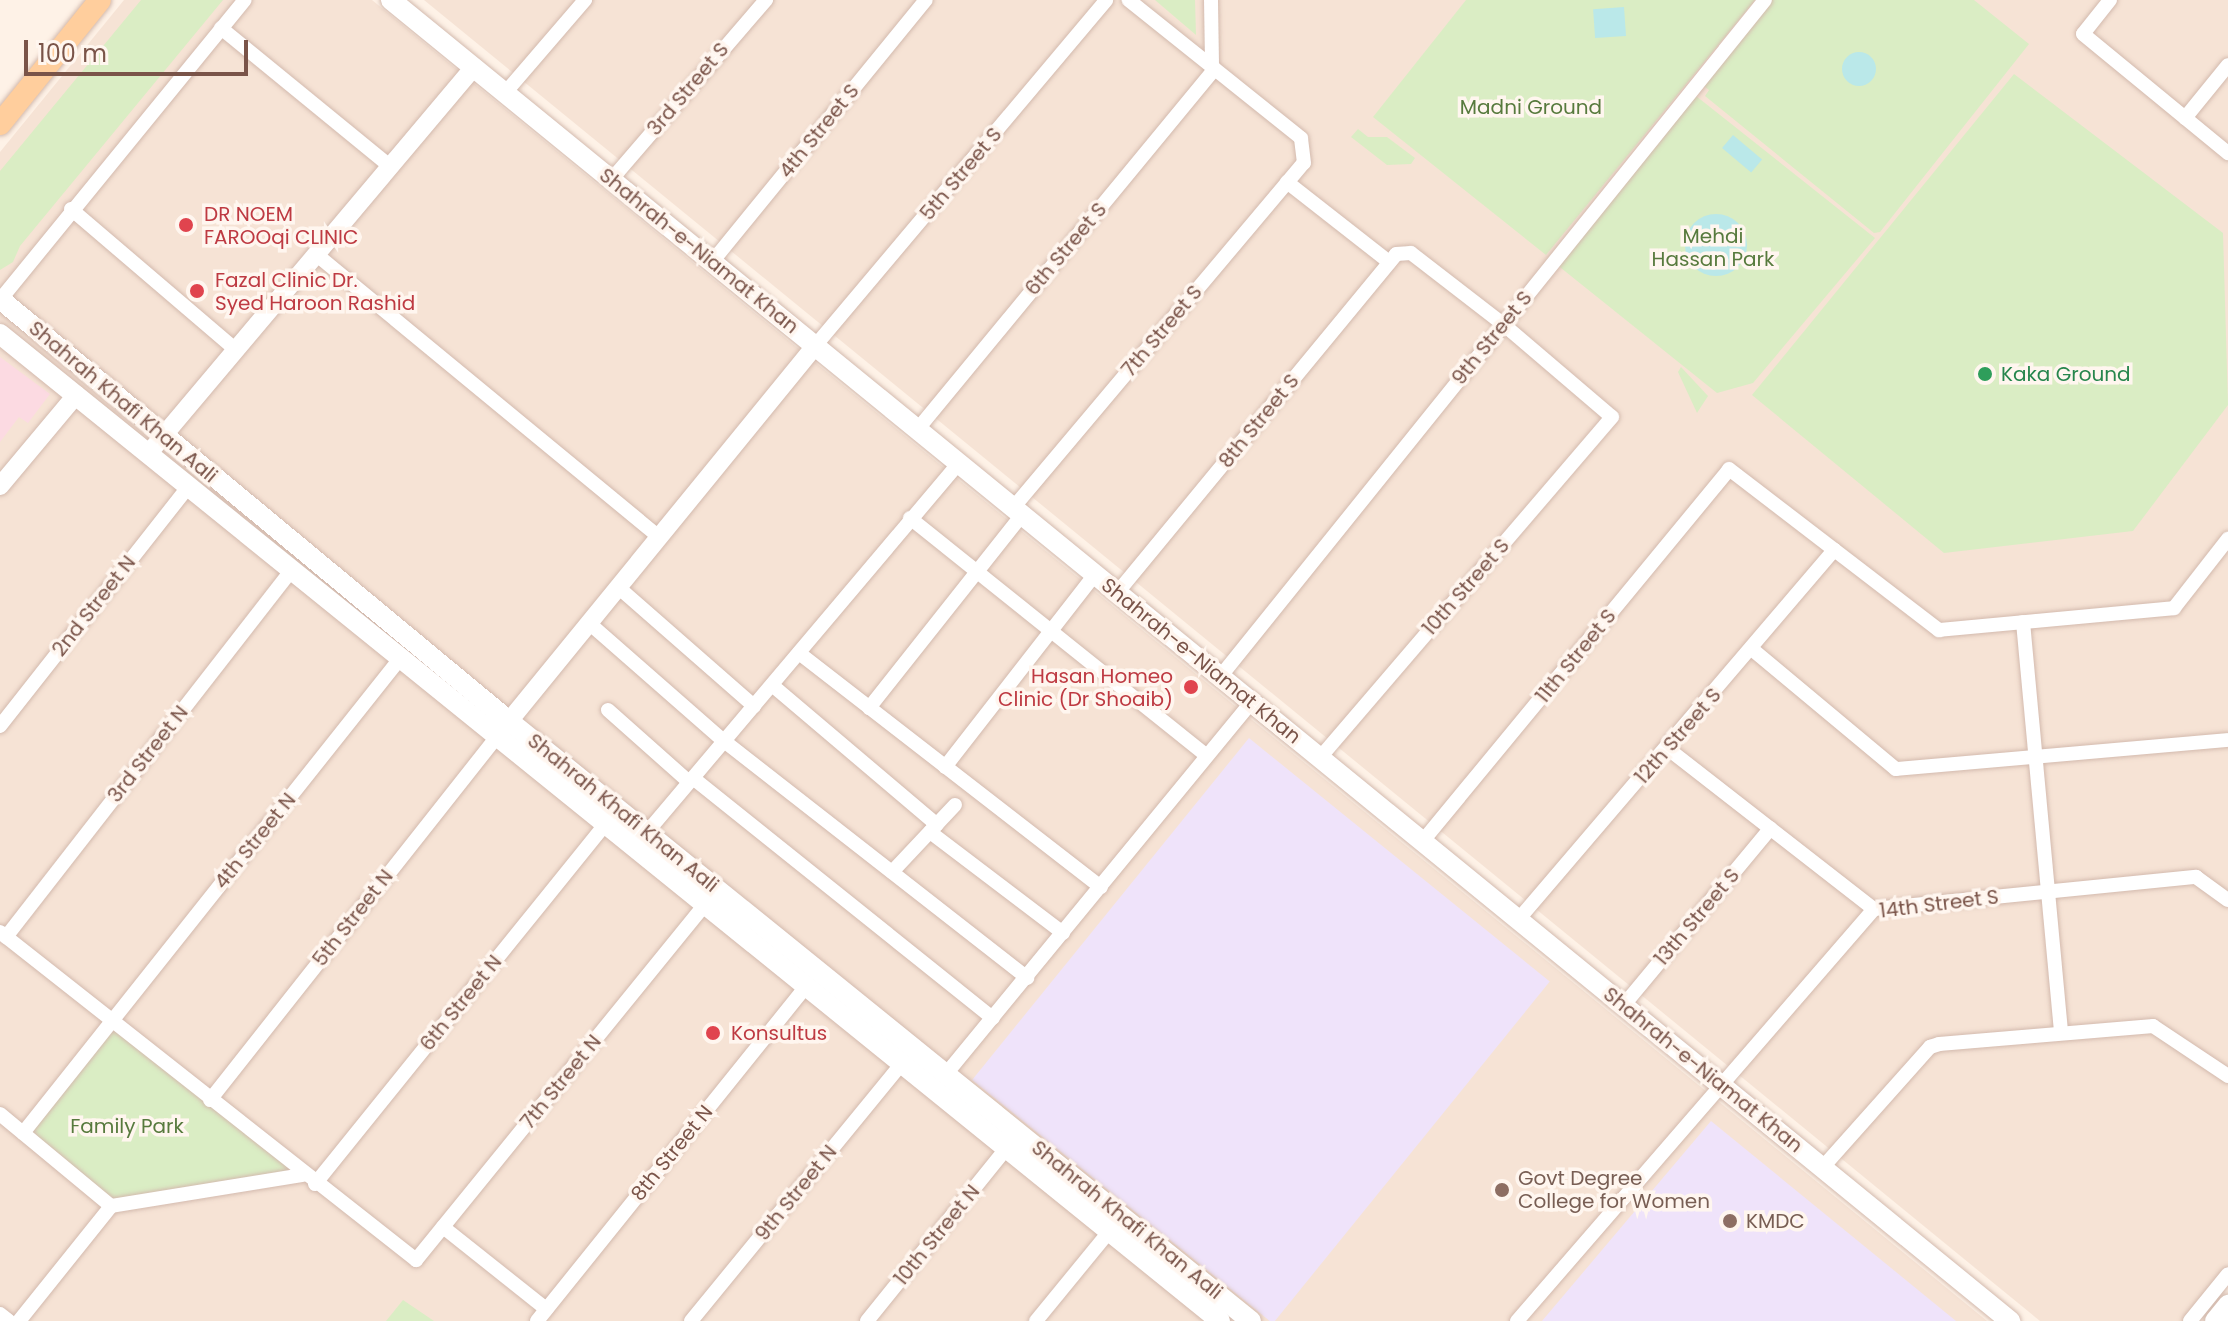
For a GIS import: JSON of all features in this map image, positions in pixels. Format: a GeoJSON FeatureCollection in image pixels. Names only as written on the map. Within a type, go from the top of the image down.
{"type":"FeatureCollection","features":[{"type":"Feature","properties":{"kind":"main road"},"geometry":{"type":"LineString","coordinates":[[0,124],[100,0]]}},
{"type":"Feature","properties":{"kind":"main road","name":"Shahrah-e-Niamat Khan"},"geometry":{"type":"LineString","coordinates":[[391,0],[2010,1321]]}},
{"type":"Feature","properties":{"kind":"main road","name":"Shahrah Khafi Khan Aali"},"geometry":{"type":"LineString","coordinates":[[0,300],[164,436],[503,729],[606,823],[1210,1318]]}},
{"type":"Feature","properties":{"kind":"main road","name":"Shahrah Khafi Khan Aali"},"geometry":{"type":"LineString","coordinates":[[0,334],[399,660],[648,831],[1251,1321]]}},
{"type":"Feature","properties":{"kind":"main road"},"geometry":{"type":"LineString","coordinates":[[924,1084],[942,1071]]}},
{"type":"Feature","properties":{"kind":"main road"},"geometry":{"type":"LineString","coordinates":[[1111,1235],[1128,1221]]}},
{"type":"Feature","properties":{"kind":"main road"},"geometry":{"type":"LineString","coordinates":[[2215,1321],[2228,1305]]}},
{"type":"Feature","properties":{"kind":"street"},"geometry":{"type":"LineString","coordinates":[[0,300],[71,209],[245,0]]}},
{"type":"Feature","properties":{"kind":"street"},"geometry":{"type":"LineString","coordinates":[[505,93],[585,0]]}},
{"type":"Feature","properties":{"kind":"street","name":"3rd Street S"},"geometry":{"type":"LineString","coordinates":[[611,180],[766,0]]}},
{"type":"Feature","properties":{"kind":"street","name":"4th Street S"},"geometry":{"type":"LineString","coordinates":[[712,262],[926,0]]}},
{"type":"Feature","properties":{"kind":"street","name":"5th Street S"},"geometry":{"type":"LineString","coordinates":[[815,346],[1106,0]]}},
{"type":"Feature","properties":{"kind":"street"},"geometry":{"type":"LineString","coordinates":[[1129,0],[1213,68]]}},
{"type":"Feature","properties":{"kind":"street"},"geometry":{"type":"LineString","coordinates":[[1211,0],[1213,68]]}},
{"type":"Feature","properties":{"kind":"street","name":"9th Street S"},"geometry":{"type":"LineString","coordinates":[[1220,677],[1765,0]]}},
{"type":"Feature","properties":{"kind":"street"},"geometry":{"type":"LineString","coordinates":[[2110,0],[2083,34],[2228,153]]}},
{"type":"Feature","properties":{"kind":"street"},"geometry":{"type":"LineString","coordinates":[[221,28],[391,167]]}},
{"type":"Feature","properties":{"kind":"street"},"geometry":{"type":"LineString","coordinates":[[2185,118],[2228,65]]}},
{"type":"Feature","properties":{"kind":"street"},"geometry":{"type":"LineString","coordinates":[[148,454],[474,67]]}},
{"type":"Feature","properties":{"kind":"street","name":"7th Street S"},"geometry":{"type":"LineString","coordinates":[[869,708],[978,573],[1018,511],[1304,163],[1301,138],[1213,68]]}},
{"type":"Feature","properties":{"kind":"street","name":"6th Street S"},"geometry":{"type":"LineString","coordinates":[[917,430],[1213,68]]}},
{"type":"Feature","properties":{"kind":"street"},"geometry":{"type":"LineString","coordinates":[[1287,182],[1389,262]]}},
{"type":"Feature","properties":{"kind":"street"},"geometry":{"type":"LineString","coordinates":[[71,209],[237,351]]}},
{"type":"Feature","properties":{"kind":"street","name":"8th Street S"},"geometry":{"type":"LineString","coordinates":[[1117,593],[1389,262],[1403,251],[1503,324]]}},
{"type":"Feature","properties":{"kind":"street"},"geometry":{"type":"LineString","coordinates":[[317,255],[659,537]]}},
{"type":"Feature","properties":{"kind":"street","name":"10th Street S"},"geometry":{"type":"LineString","coordinates":[[1320,758],[1612,417],[1503,324]]}},
{"type":"Feature","properties":{"kind":"street"},"geometry":{"type":"LineString","coordinates":[[503,729],[815,346]]}},
{"type":"Feature","properties":{"kind":"street"},"geometry":{"type":"LineString","coordinates":[[0,486],[76,395]]}},
{"type":"Feature","properties":{"kind":"street"},"geometry":{"type":"LineString","coordinates":[[648,831],[959,463]]}},
{"type":"Feature","properties":{"kind":"street","name":"11th Street S"},"geometry":{"type":"LineString","coordinates":[[1422,842],[1729,469],[1834,550]]}},
{"type":"Feature","properties":{"kind":"street","name":"2nd Street N"},"geometry":{"type":"LineString","coordinates":[[0,726],[188,487]]}},
{"type":"Feature","properties":{"kind":"street"},"geometry":{"type":"LineString","coordinates":[[910,518],[1206,755]]}},
{"type":"Feature","properties":{"kind":"street"},"geometry":{"type":"LineString","coordinates":[[1834,550],[1939,630],[2174,608],[2228,539]]}},
{"type":"Feature","properties":{"kind":"street","name":"12th Street S"},"geometry":{"type":"LineString","coordinates":[[1518,920],[1753,650],[1834,550]]}},
{"type":"Feature","properties":{"kind":"street","name":"3rd Street N"},"geometry":{"type":"LineString","coordinates":[[3,934],[290,572]]}},
{"type":"Feature","properties":{"kind":"street"},"geometry":{"type":"LineString","coordinates":[[945,767],[1095,574]]}},
{"type":"Feature","properties":{"kind":"street"},"geometry":{"type":"LineString","coordinates":[[618,587],[754,706]]}},
{"type":"Feature","properties":{"kind":"street"},"geometry":{"type":"LineString","coordinates":[[2023,622],[2061,1032]]}},
{"type":"Feature","properties":{"kind":"street"},"geometry":{"type":"LineString","coordinates":[[589,623],[724,741],[1027,978]]}},
{"type":"Feature","properties":{"kind":"street"},"geometry":{"type":"LineString","coordinates":[[1753,650],[1896,769],[2228,740]]}},
{"type":"Feature","properties":{"kind":"street"},"geometry":{"type":"LineString","coordinates":[[799,653],[1101,887]]}},
{"type":"Feature","properties":{"kind":"street","name":"4th Street N"},"geometry":{"type":"LineString","coordinates":[[23,1133],[399,660]]}},
{"type":"Feature","properties":{"kind":"street"},"geometry":{"type":"LineString","coordinates":[[772,685],[934,828],[1063,933]]}},
{"type":"Feature","properties":{"kind":"street"},"geometry":{"type":"LineString","coordinates":[[942,1071],[1027,978],[1252,702]]}},
{"type":"Feature","properties":{"kind":"street"},"geometry":{"type":"LineString","coordinates":[[608,710],[691,780],[993,1018]]}},
{"type":"Feature","properties":{"kind":"street","name":"5th Street N"},"geometry":{"type":"LineString","coordinates":[[210,1100],[503,729]]}},
{"type":"Feature","properties":{"kind":"street"},"geometry":{"type":"LineString","coordinates":[[1667,748],[1874,909]]}},
{"type":"Feature","properties":{"kind":"street"},"geometry":{"type":"LineString","coordinates":[[892,872],[955,805]]}},
{"type":"Feature","properties":{"kind":"street","name":"6th Street N"},"geometry":{"type":"LineString","coordinates":[[309,1180],[606,823]]}},
{"type":"Feature","properties":{"kind":"street","name":"13th Street S"},"geometry":{"type":"LineString","coordinates":[[1623,1006],[1771,828]]}},
{"type":"Feature","properties":{"kind":"street","name":"14th Street S"},"geometry":{"type":"LineString","coordinates":[[1517,1321],[1719,1083],[1874,909],[2196,877],[2228,900]]}},
{"type":"Feature","properties":{"kind":"street","name":"7th Street N"},"geometry":{"type":"LineString","coordinates":[[309,1180],[416,1260],[706,903]]}},
{"type":"Feature","properties":{"kind":"street"},"geometry":{"type":"LineString","coordinates":[[3,934],[309,1180]]}},
{"type":"Feature","properties":{"kind":"street","name":"8th Street N"},"geometry":{"type":"LineString","coordinates":[[541,1315],[807,985]]}},
{"type":"Feature","properties":{"kind":"street"},"geometry":{"type":"LineString","coordinates":[[1823,1167],[1930,1047],[2061,1032],[2163,1028],[2228,1076]]}},
{"type":"Feature","properties":{"kind":"street","name":"9th Street N"},"geometry":{"type":"LineString","coordinates":[[691,1321],[901,1064]]}},
{"type":"Feature","properties":{"kind":"street"},"geometry":{"type":"LineString","coordinates":[[0,1114],[111,1206]]}},
{"type":"Feature","properties":{"kind":"street","name":"10th Street N"},"geometry":{"type":"LineString","coordinates":[[867,1321],[1006,1149]]}},
{"type":"Feature","properties":{"kind":"street"},"geometry":{"type":"LineString","coordinates":[[19,1321],[111,1206],[309,1180]]}},
{"type":"Feature","properties":{"kind":"street"},"geometry":{"type":"LineString","coordinates":[[443,1227],[541,1315]]}},
{"type":"Feature","properties":{"kind":"street"},"geometry":{"type":"LineString","coordinates":[[1036,1321],[1111,1235]]}},
{"type":"Feature","properties":{"kind":"street"},"geometry":{"type":"LineString","coordinates":[[2190,1321],[2228,1274]]}},
{"type":"Feature","properties":{"kind":"street"},"geometry":{"type":"LineString","coordinates":[[0,1314],[9,1321]]}},
{"type":"Feature","properties":{"kind":"shaded area"},"geometry":{"type":"Polygon","coordinates":[[[124,0],[372,0],[1987,1321],[1245,1321],[0,322],[0,152],[124,0]]]}},
{"type":"Feature","properties":{"kind":"shaded area"},"geometry":{"type":"Polygon","coordinates":[[[424,0],[2228,0],[2228,1269],[2190,1321],[2040,1321],[424,0]]]}},
{"type":"Feature","properties":{"kind":"shaded area"},"geometry":{"type":"Polygon","coordinates":[[[0,324],[1216,1321],[0,1321],[0,324]]]}},
{"type":"Feature","properties":{"kind":"shaded area"},"geometry":{"type":"Polygon","coordinates":[[[0,357],[50,394],[28,423],[19,417],[0,442],[0,357]]]}},
{"type":"Feature","properties":{"kind":"shaded area"},"geometry":{"type":"Polygon","coordinates":[[[1249,738],[1550,982],[1275,1321],[1270,1321],[972,1080],[1249,738]]]}},
{"type":"Feature","properties":{"kind":"shaded area","name":"KMDC"},"geometry":{"type":"Polygon","coordinates":[[[1711,1121],[1956,1321],[1542,1321],[1711,1121]]]}},
{"type":"Feature","properties":{"kind":"green space"},"geometry":{"type":"Polygon","coordinates":[[[141,0],[223,0],[20,246],[13,262],[0,270],[0,171],[141,0]]]}},
{"type":"Feature","properties":{"kind":"green space"},"geometry":{"type":"Polygon","coordinates":[[[1155,0],[1195,0],[1196,35],[1155,0]]]}},
{"type":"Feature","properties":{"kind":"green space","name":"Madni Ground"},"geometry":{"type":"Polygon","coordinates":[[[1466,0],[1755,0],[1546,255],[1373,117],[1466,0]]]}},
{"type":"Feature","properties":{"kind":"green space"},"geometry":{"type":"Polygon","coordinates":[[[1765,0],[1974,0],[2029,44],[1880,232],[1874,233],[1705,96],[1709,90],[1699,82],[1765,0]]]}},
{"type":"Feature","properties":{"kind":"green space"},"geometry":{"type":"Polygon","coordinates":[[[2014,74],[2223,233],[2228,405],[2133,531],[1944,553],[1752,395],[2014,74]]]}},
{"type":"Feature","properties":{"kind":"green space","name":"Mehdi Hassan Park"},"geometry":{"type":"Polygon","coordinates":[[[1691,92],[1875,238],[1753,383],[1717,393],[1551,260],[1691,92]]]}},
{"type":"Feature","properties":{"kind":"green space"},"geometry":{"type":"Polygon","coordinates":[[[1358,129],[1368,137],[1387,137],[1415,158],[1411,164],[1387,165],[1351,137],[1358,129]]]}},
{"type":"Feature","properties":{"kind":"green space"},"geometry":{"type":"Polygon","coordinates":[[[1681,367],[1708,396],[1697,413],[1678,372],[1681,367]]]}},
{"type":"Feature","properties":{"kind":"green space","name":"Family Park"},"geometry":{"type":"Polygon","coordinates":[[[112,1021],[303,1175],[111,1206],[23,1133],[112,1021]]]}},
{"type":"Feature","properties":{"kind":"green space"},"geometry":{"type":"Polygon","coordinates":[[[403,1300],[434,1321],[386,1321],[403,1300]]]}},
{"type":"Feature","properties":{"kind":"water"},"geometry":{"type":"Polygon","coordinates":[[[1624,7],[1626,36],[1595,38],[1593,9],[1624,7]]]}},
{"type":"Feature","properties":{"kind":"water"},"geometry":{"type":"Polygon","coordinates":[[[1859,52],[1871,57],[1876,69],[1871,81],[1859,86],[1847,81],[1842,69],[1847,57],[1859,52]]]}},
{"type":"Feature","properties":{"kind":"water"},"geometry":{"type":"Polygon","coordinates":[[[1733,135],[1762,159],[1751,172],[1722,148],[1733,135]]]}},
{"type":"Feature","properties":{"kind":"water"},"geometry":{"type":"Polygon","coordinates":[[[1716,214],[1738,223],[1747,245],[1738,267],[1716,276],[1694,267],[1685,245],[1694,223],[1716,214]]]}},
{"type":"Feature","properties":{"kind":"place","name":"DR NOEM FAROOqi CLINIC"},"geometry":{"type":"Point","coordinates":[186,225]}},
{"type":"Feature","properties":{"kind":"place","name":"Fazal Clinic Dr. Syed Haroon Rashid"},"geometry":{"type":"Point","coordinates":[197,291]}},
{"type":"Feature","properties":{"kind":"place","name":"Kaka Ground"},"geometry":{"type":"Point","coordinates":[1985,374]}},
{"type":"Feature","properties":{"kind":"place","name":"Hasan Homeo Clinic (Dr Shoaib)"},"geometry":{"type":"Point","coordinates":[1191,687]}},
{"type":"Feature","properties":{"kind":"place","name":"Konsultus"},"geometry":{"type":"Point","coordinates":[713,1033]}},
{"type":"Feature","properties":{"kind":"place","name":"Govt Degree College for Women"},"geometry":{"type":"Point","coordinates":[1502,1190]}},
{"type":"Feature","properties":{"kind":"place","name":"KMDC"},"geometry":{"type":"Point","coordinates":[1730,1221]}}]}
